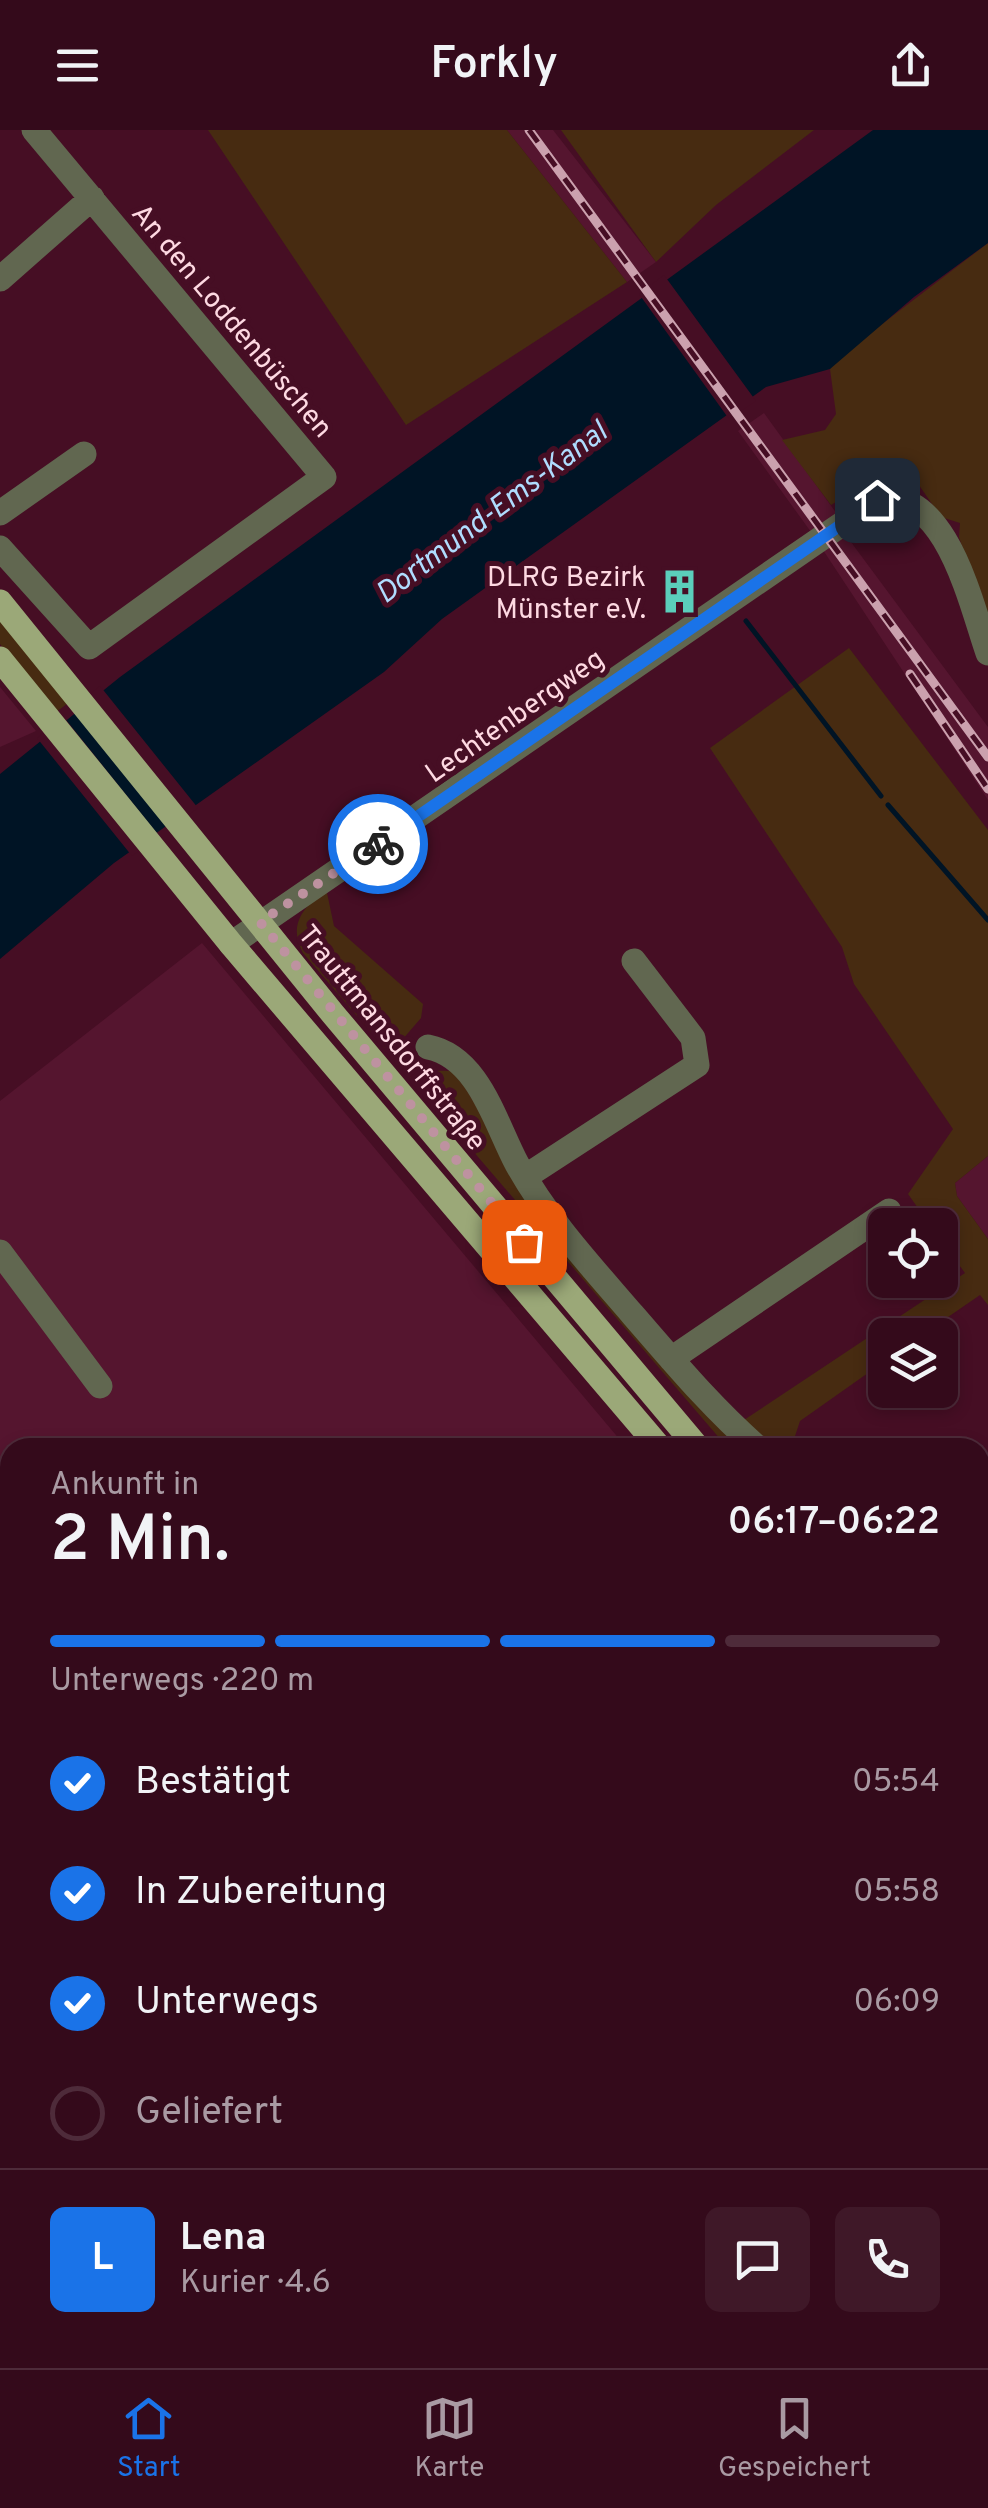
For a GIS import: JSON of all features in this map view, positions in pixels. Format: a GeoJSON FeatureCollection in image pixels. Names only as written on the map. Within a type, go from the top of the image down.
{"type":"FeatureCollection","features":[{"type":"Feature","properties":{"kind":"main road"},"geometry":{"type":"LineString","coordinates":[[0,602],[260,922]]}},
{"type":"Feature","properties":{"kind":"main road"},"geometry":{"type":"LineString","coordinates":[[0,658],[231,944],[651,1438]]}},
{"type":"Feature","properties":{"kind":"main road","name":"Trauttmansdorffstraße"},"geometry":{"type":"LineString","coordinates":[[260,922],[690,1438]]}},
{"type":"Feature","properties":{"kind":"street","name":"An den Loddenbüschen"},"geometry":{"type":"LineString","coordinates":[[0,548],[82,644],[89,647],[324,477],[34,130]]}},
{"type":"Feature","properties":{"kind":"street","name":"An den Loddenbüschen"},"geometry":{"type":"LineString","coordinates":[[0,280],[92,198]]}},
{"type":"Feature","properties":{"kind":"street"},"geometry":{"type":"LineString","coordinates":[[0,513],[84,454]]}},
{"type":"Feature","properties":{"kind":"street","name":"Lechtenbergweg"},"geometry":{"type":"LineString","coordinates":[[260,922],[489,771],[877,500],[889,498],[912,506],[945,536],[988,653]]}},
{"type":"Feature","properties":{"kind":"street","name":"Trauttmansdorffstraße"},"geometry":{"type":"LineString","coordinates":[[231,944],[260,922]]}},
{"type":"Feature","properties":{"kind":"street"},"geometry":{"type":"LineString","coordinates":[[525,1178],[697,1064],[693,1038],[634,961]]}},
{"type":"Feature","properties":{"kind":"street","name":"Trauttmansdorffstraße"},"geometry":{"type":"LineString","coordinates":[[428,1047],[450,1054],[468,1072],[525,1178],[577,1251],[712,1405],[747,1438]]}},
{"type":"Feature","properties":{"kind":"street"},"geometry":{"type":"LineString","coordinates":[[671,1358],[868,1226]]}},
{"type":"Feature","properties":{"kind":"street"},"geometry":{"type":"LineString","coordinates":[[0,1252],[100,1386]]}},
{"type":"Feature","properties":{"kind":"shaded area"},"geometry":{"type":"Polygon","coordinates":[[[208,130],[507,130],[627,282],[406,425],[208,130]]]}},
{"type":"Feature","properties":{"kind":"shaded area"},"geometry":{"type":"Polygon","coordinates":[[[507,130],[553,130],[656,262],[627,282],[507,130]]]}},
{"type":"Feature","properties":{"kind":"shaded area"},"geometry":{"type":"Polygon","coordinates":[[[561,130],[814,130],[716,205],[656,262],[561,130]]]}},
{"type":"Feature","properties":{"kind":"shaded area"},"geometry":{"type":"Polygon","coordinates":[[[988,243],[988,626],[959,537],[960,523],[941,517],[903,462],[831,505],[782,440],[825,430],[836,414],[830,369],[835,360],[988,243]]]}},
{"type":"Feature","properties":{"kind":"shaded area"},"geometry":{"type":"Polygon","coordinates":[[[764,413],[837,514],[811,532],[738,431],[764,413]]]}},
{"type":"Feature","properties":{"kind":"shaded area"},"geometry":{"type":"Polygon","coordinates":[[[845,534],[988,727],[988,800],[823,550],[845,534]]]}},
{"type":"Feature","properties":{"kind":"shaded area"},"geometry":{"type":"Polygon","coordinates":[[[0,616],[71,701],[56,712],[0,644],[0,616]]]}},
{"type":"Feature","properties":{"kind":"shaded area"},"geometry":{"type":"Polygon","coordinates":[[[849,648],[988,830],[988,1156],[955,1183],[957,1196],[988,1239],[988,1305],[980,1295],[947,1318],[897,1318],[927,1298],[958,1298],[958,1278],[965,1273],[958,1263],[958,1208],[918,1208],[908,1194],[953,1129],[854,984],[842,947],[710,748],[849,648]]]}},
{"type":"Feature","properties":{"kind":"shaded area"},"geometry":{"type":"Polygon","coordinates":[[[0,687],[36,731],[0,747],[0,687]]]}},
{"type":"Feature","properties":{"kind":"shaded area"},"geometry":{"type":"Polygon","coordinates":[[[326,888],[334,926],[423,1004],[421,1018],[402,1040],[408,1062],[420,1070],[456,1072],[489,1128],[739,1438],[719,1438],[303,953],[297,933],[305,909],[326,888]]]}},
{"type":"Feature","properties":{"kind":"shaded area"},"geometry":{"type":"Polygon","coordinates":[[[202,943],[618,1438],[0,1438],[0,1101],[202,943]]]}},
{"type":"Feature","properties":{"kind":"shaded area"},"geometry":{"type":"Polygon","coordinates":[[[988,1156],[988,1239],[957,1196],[955,1183],[988,1156]]]}},
{"type":"Feature","properties":{"kind":"shaded area"},"geometry":{"type":"Polygon","coordinates":[[[868,1338],[868,1373],[800,1421],[796,1438],[765,1438],[744,1420],[868,1338]]]}},
{"type":"Feature","properties":{"kind":"water","name":"Dortmund-Ems-Kanal"},"geometry":{"type":"Polygon","coordinates":[[[873,130],[988,130],[988,243],[914,297],[830,369],[766,387],[442,619],[384,672],[114,863],[0,959],[0,774],[120,677],[873,130]]]}},
{"type":"Feature","properties":{"kind":"pier"},"geometry":{"type":"Polygon","coordinates":[[[664,275],[756,401],[729,419],[639,294],[664,275]]]}},
{"type":"Feature","properties":{"kind":"pier"},"geometry":{"type":"Polygon","coordinates":[[[100,686],[198,808],[169,829],[73,708],[100,686]]]}},
{"type":"Feature","properties":{"kind":"pier"},"geometry":{"type":"Polygon","coordinates":[[[63,716],[159,836],[132,856],[37,738],[63,716]]]}},
{"type":"Feature","properties":{"kind":"waterway"},"geometry":{"type":"LineString","coordinates":[[746,621],[881,796]]}},
{"type":"Feature","properties":{"kind":"waterway"},"geometry":{"type":"LineString","coordinates":[[888,805],[988,920]]}},
{"type":"Feature","properties":{"kind":"railway"},"geometry":{"type":"LineString","coordinates":[[529,130],[988,757]]}},
{"type":"Feature","properties":{"kind":"railway"},"geometry":{"type":"LineString","coordinates":[[910,674],[988,789]]}},
{"type":"Feature","properties":{"kind":"way so far"},"geometry":{"type":"LineString","coordinates":[[378,844],[260,922],[524,1242]]}},
{"type":"Feature","properties":{"kind":"place","name":"DLRG Bezirk Münster e.V."},"geometry":{"type":"Point","coordinates":[679,592]}},
{"type":"Feature","properties":{"kind":"route"},"geometry":{"type":"LineString","coordinates":[[378,844],[877,500]]}}]}
